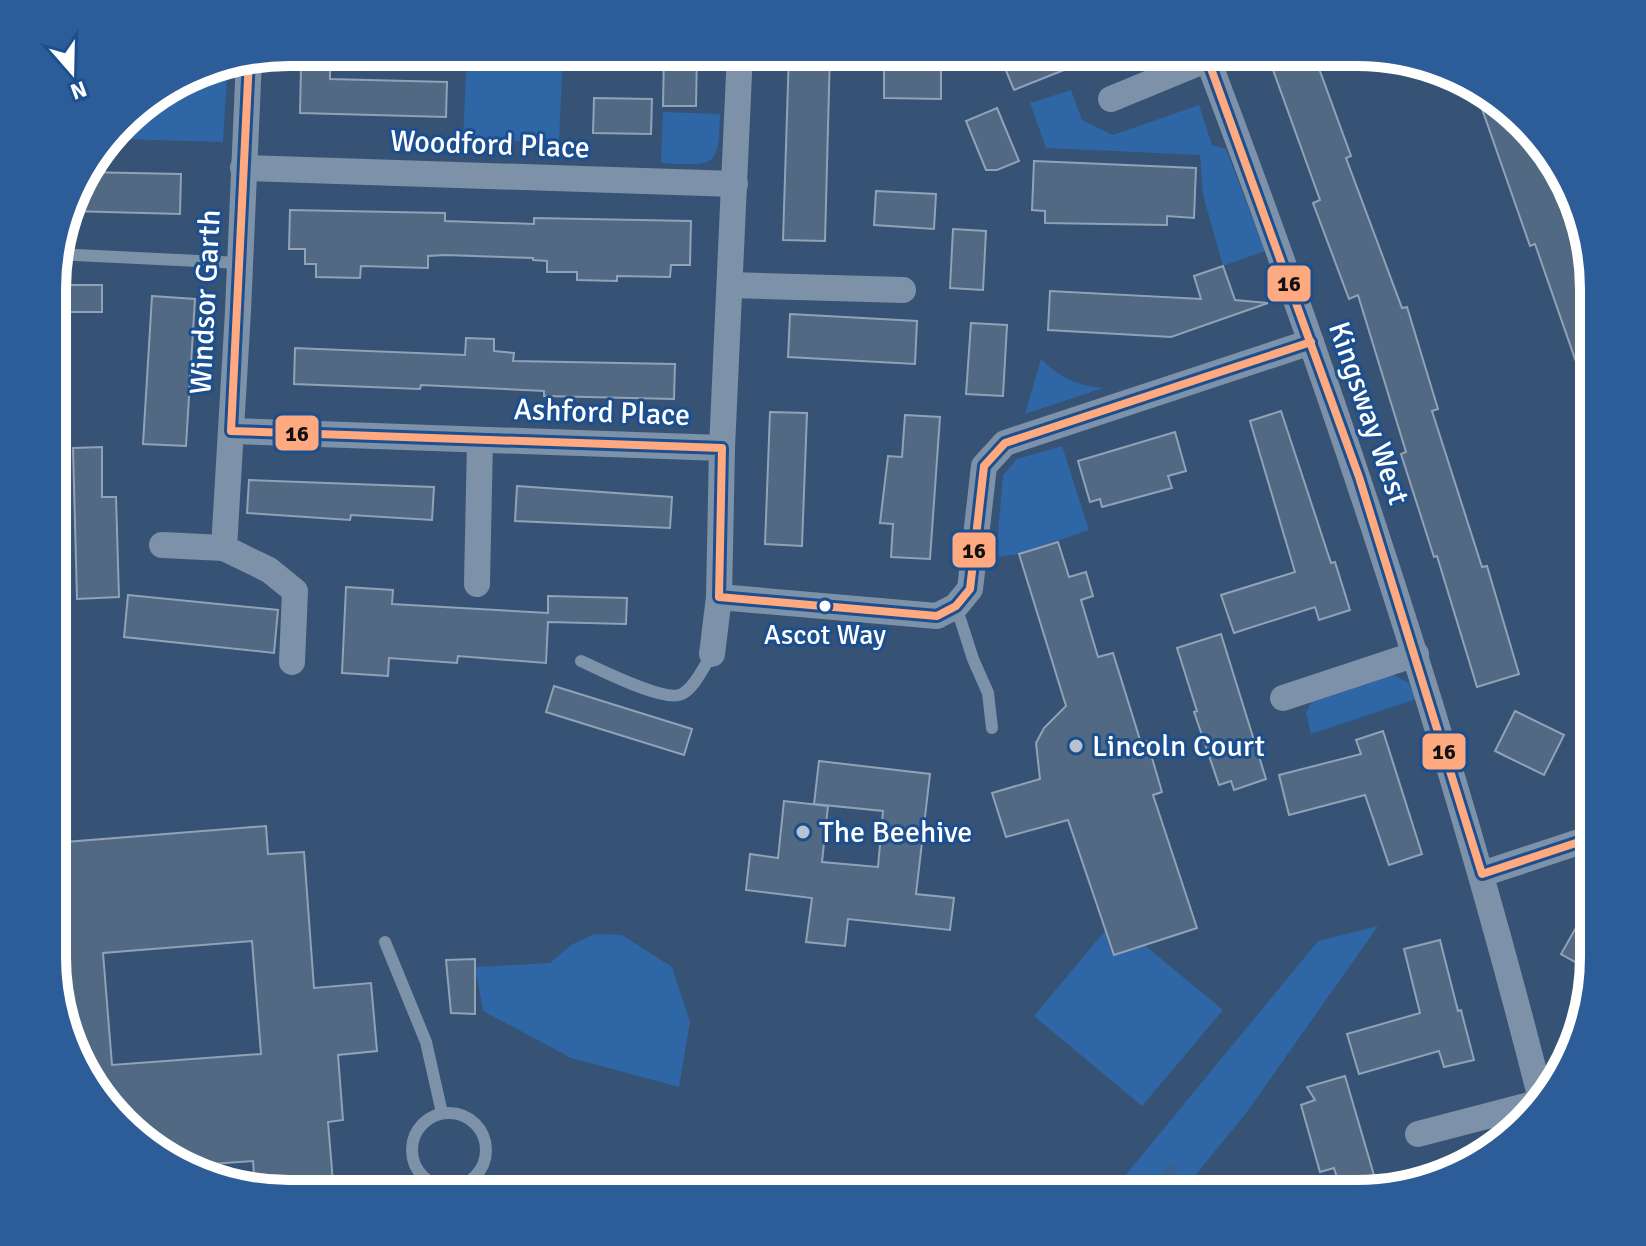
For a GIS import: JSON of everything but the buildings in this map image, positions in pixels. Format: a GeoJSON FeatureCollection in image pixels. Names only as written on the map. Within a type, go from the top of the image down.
{"type":"FeatureCollection","features":[{"type":"Feature","properties":{"kind":"street"},"geometry":{"type":"LineString","coordinates":[[712,654],[719,597],[722,448],[739,66]]}},
{"type":"Feature","properties":{"kind":"street","name":"Kingsway West"},"geometry":{"type":"LineString","coordinates":[[1111,99],[1184,66]]}},
{"type":"Feature","properties":{"kind":"street","name":"Kingsway West"},"geometry":{"type":"LineString","coordinates":[[1210,66],[1359,477],[1416,654],[1482,874],[1537,1088]]}},
{"type":"Feature","properties":{"kind":"street","name":"Windsor Garth"},"geometry":{"type":"LineString","coordinates":[[224,548],[248,70]]}},
{"type":"Feature","properties":{"kind":"street","name":"Woodford Place"},"geometry":{"type":"LineString","coordinates":[[243,168],[735,184]]}},
{"type":"Feature","properties":{"kind":"street"},"geometry":{"type":"LineString","coordinates":[[730,285],[903,290]]}},
{"type":"Feature","properties":{"kind":"street"},"geometry":{"type":"LineString","coordinates":[[719,597],[937,616],[956,606],[970,589],[984,466],[1005,443],[1311,342]]}},
{"type":"Feature","properties":{"kind":"street","name":"Ashford Place"},"geometry":{"type":"LineString","coordinates":[[231,431],[722,448]]}},
{"type":"Feature","properties":{"kind":"street","name":"Ashford Place"},"geometry":{"type":"LineString","coordinates":[[477,584],[480,441]]}},
{"type":"Feature","properties":{"kind":"street"},"geometry":{"type":"LineString","coordinates":[[162,545],[224,548],[269,570],[295,591],[292,662]]}},
{"type":"Feature","properties":{"kind":"street"},"geometry":{"type":"LineString","coordinates":[[1283,698],[1416,654]]}},
{"type":"Feature","properties":{"kind":"street"},"geometry":{"type":"LineString","coordinates":[[1482,874],[1580,842]]}},
{"type":"Feature","properties":{"kind":"street","name":"Kingsway West"},"geometry":{"type":"LineString","coordinates":[[1418,1134],[1522,1107]]}},
{"type":"Feature","properties":{"kind":"lane"},"geometry":{"type":"LineString","coordinates":[[69,255],[240,263]]}},
{"type":"Feature","properties":{"kind":"lane"},"geometry":{"type":"LineString","coordinates":[[956,606],[988,693],[992,728]]}},
{"type":"Feature","properties":{"kind":"lane"},"geometry":{"type":"LineString","coordinates":[[581,661],[666,697],[682,694],[712,654]]}},
{"type":"Feature","properties":{"kind":"lane"},"geometry":{"type":"LineString","coordinates":[[385,942],[426,1042],[442,1113]]}},
{"type":"Feature","properties":{"kind":"lane"},"geometry":{"type":"LineString","coordinates":[[429,1180],[417,1169],[412,1146],[421,1125],[442,1113],[464,1116],[482,1131],[486,1142],[484,1165],[471,1180]]}},
{"type":"Feature","properties":{"kind":"shaded area"},"geometry":{"type":"Polygon","coordinates":[[[466,66],[562,66],[559,143],[463,139],[466,66]]]}},
{"type":"Feature","properties":{"kind":"shaded area"},"geometry":{"type":"Polygon","coordinates":[[[227,75],[223,142],[124,139],[153,112],[177,96],[227,75]]]}},
{"type":"Feature","properties":{"kind":"shaded area"},"geometry":{"type":"Polygon","coordinates":[[[1071,90],[1082,120],[1113,135],[1199,105],[1212,145],[1226,149],[1265,251],[1223,266],[1203,195],[1200,155],[1046,148],[1030,103],[1071,90]]]}},
{"type":"Feature","properties":{"kind":"shaded area"},"geometry":{"type":"Polygon","coordinates":[[[663,112],[720,114],[718,145],[710,160],[692,164],[661,163],[663,112]]]}},
{"type":"Feature","properties":{"kind":"shaded area"},"geometry":{"type":"Polygon","coordinates":[[[1041,359],[1069,380],[1103,388],[1025,414],[1041,359]]]}},
{"type":"Feature","properties":{"kind":"shaded area"},"geometry":{"type":"Polygon","coordinates":[[[1062,446],[1089,530],[1019,554],[996,557],[1003,475],[1017,459],[1062,446]]]}},
{"type":"Feature","properties":{"kind":"shaded area"},"geometry":{"type":"Polygon","coordinates":[[[1394,675],[1409,683],[1416,699],[1311,734],[1306,713],[1313,699],[1394,675]]]}},
{"type":"Feature","properties":{"kind":"shaded area"},"geometry":{"type":"Polygon","coordinates":[[[1114,920],[1223,1010],[1142,1106],[1034,1016],[1114,920]]]}},
{"type":"Feature","properties":{"kind":"shaded area"},"geometry":{"type":"Polygon","coordinates":[[[1378,926],[1247,1112],[1191,1180],[1122,1180],[1318,941],[1378,926]]]}},
{"type":"Feature","properties":{"kind":"shaded area"},"geometry":{"type":"Polygon","coordinates":[[[594,934],[622,935],[672,967],[690,1022],[679,1087],[571,1058],[483,1011],[475,967],[550,963],[571,945],[594,934]]]}},
{"type":"Feature","properties":{"kind":"waterway"},"geometry":{"type":"LineString","coordinates":[[1164,1180],[1172,1170]]}},
{"type":"Feature","properties":{"kind":"transit line","name":"16"},"geometry":{"type":"LineString","coordinates":[[1210,66],[1359,477],[1482,874],[1580,842]]}},
{"type":"Feature","properties":{"kind":"transit line","name":"16"},"geometry":{"type":"LineString","coordinates":[[248,70],[231,431],[722,448],[719,597],[937,616],[956,606],[970,589],[984,466],[1005,443],[1311,342]]}},
{"type":"Feature","properties":{"kind":"place","name":"Ascot Way"},"geometry":{"type":"Point","coordinates":[825,606]}},
{"type":"Feature","properties":{"kind":"place","name":"Lincoln Court"},"geometry":{"type":"Point","coordinates":[1076,746]}},
{"type":"Feature","properties":{"kind":"place","name":"The Beehive"},"geometry":{"type":"Point","coordinates":[803,832]}}]}
